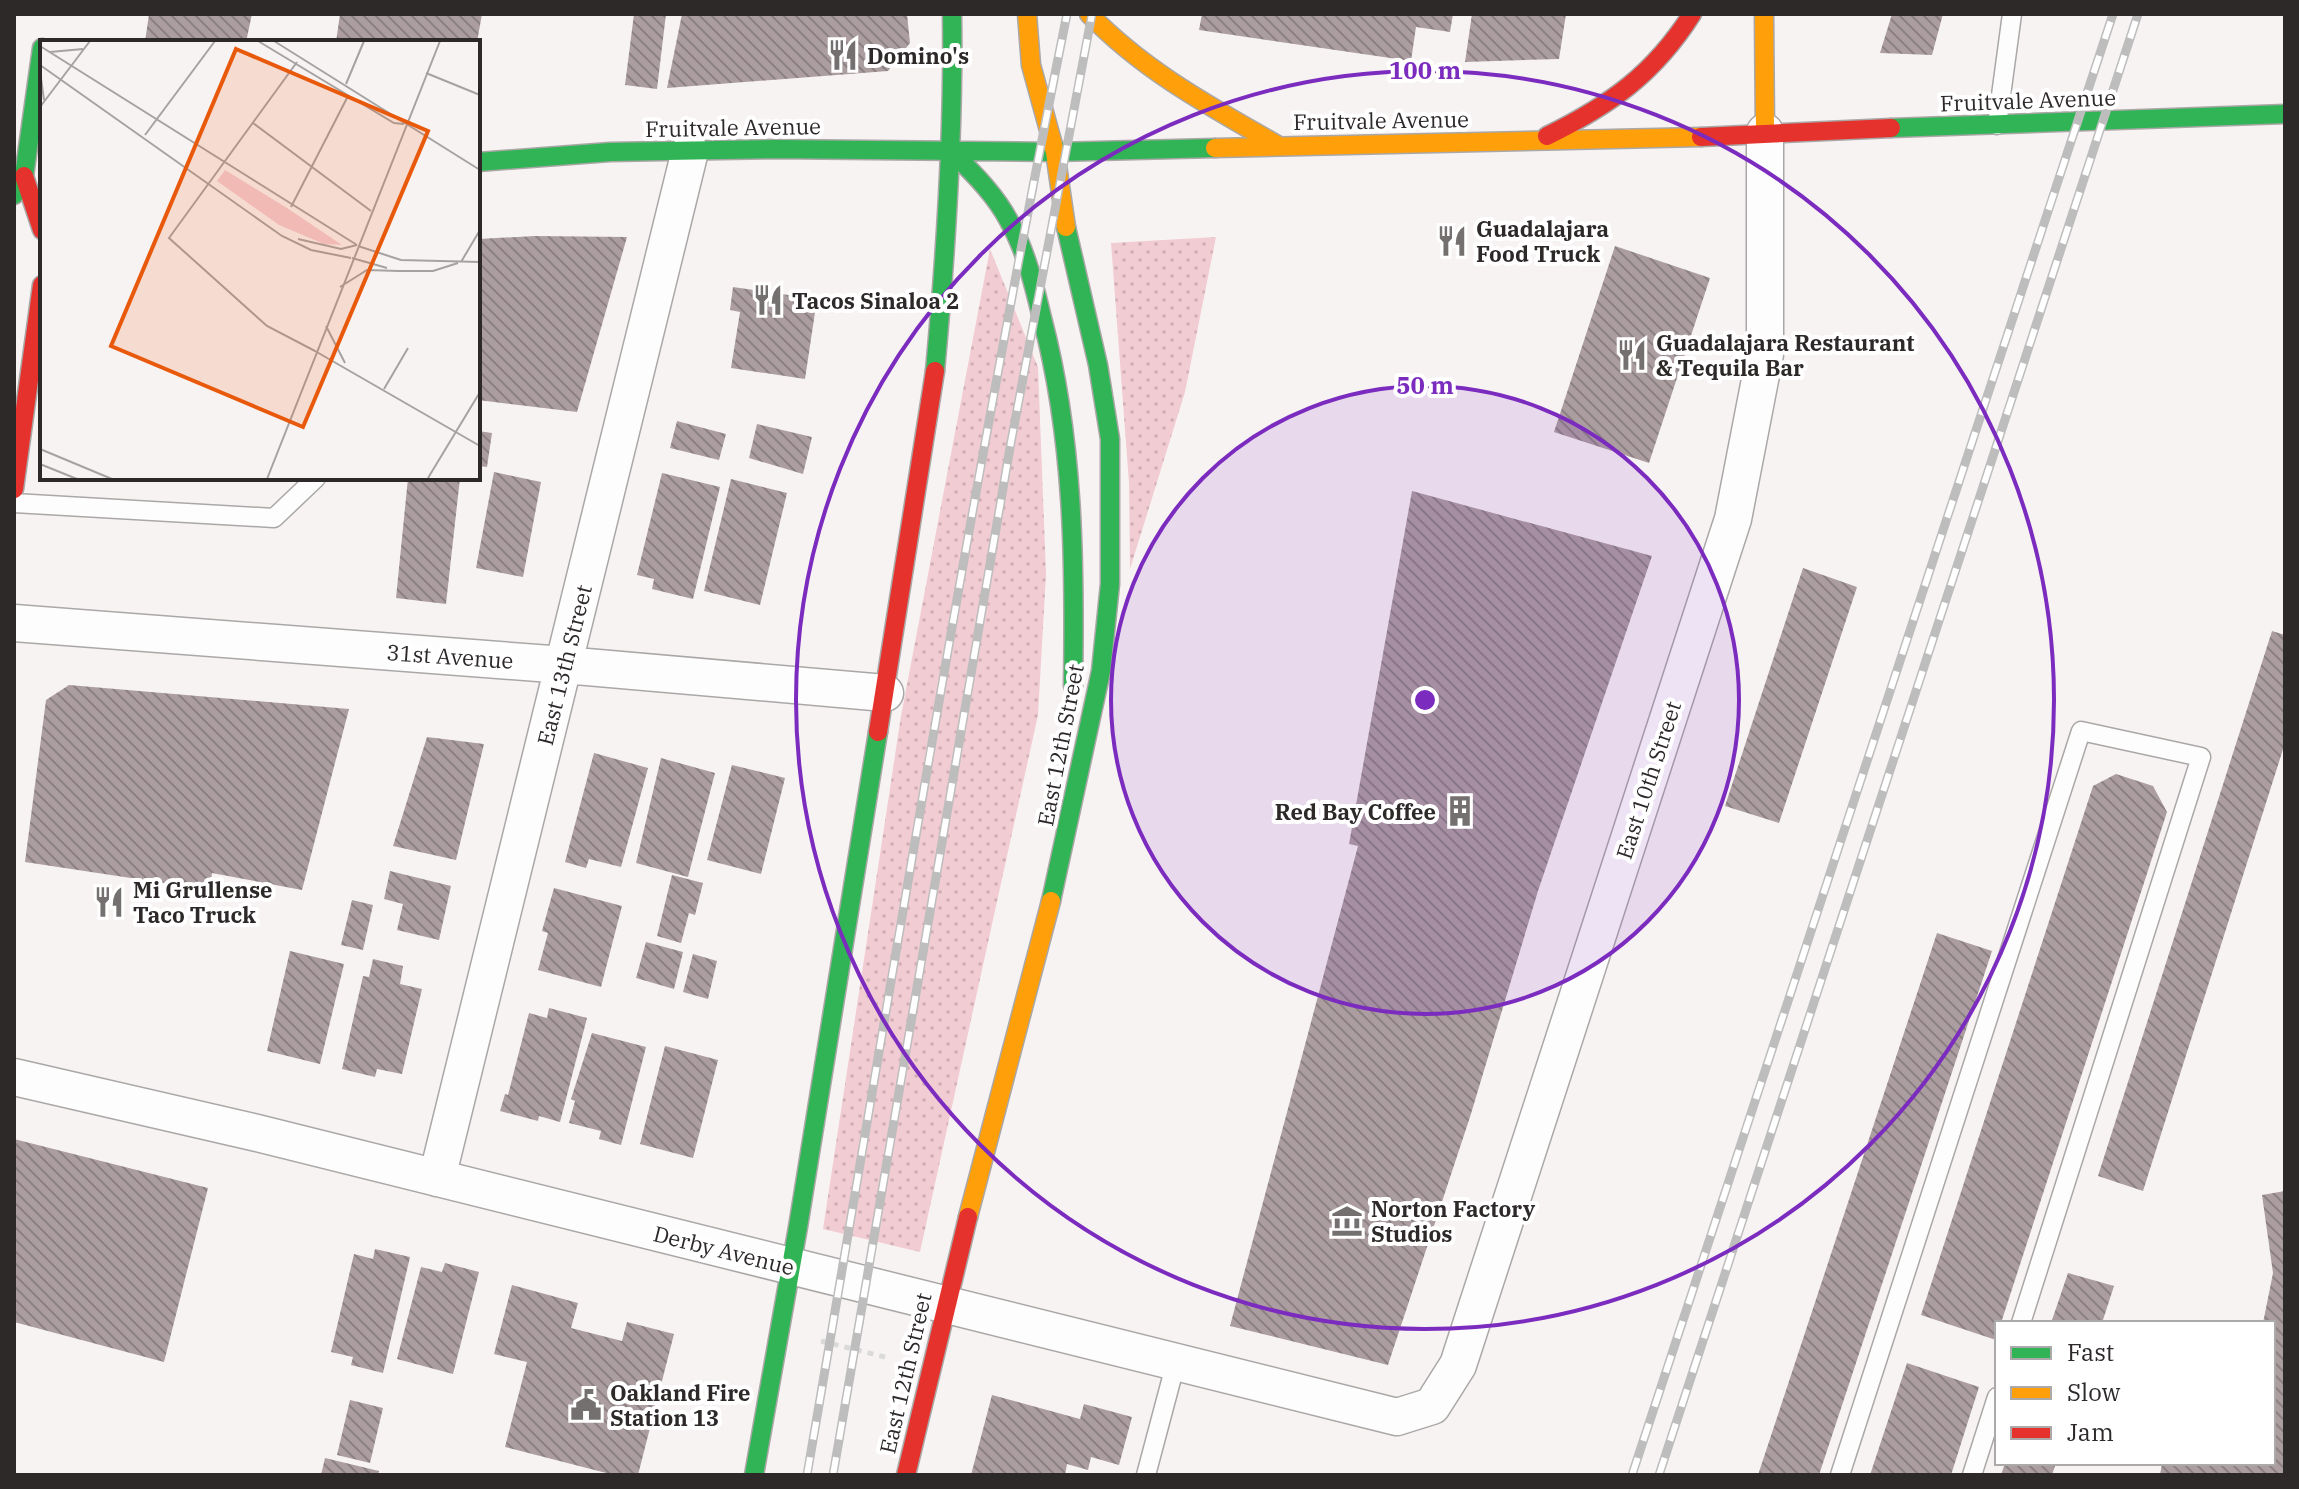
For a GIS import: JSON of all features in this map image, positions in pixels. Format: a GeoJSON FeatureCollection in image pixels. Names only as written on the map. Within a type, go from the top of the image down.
{"type":"FeatureCollection","features":[{"type":"Feature","properties":{"kind":"main road"},"geometry":{"type":"LineString","coordinates":[[754,1475],[885,693],[943,311],[951,151],[952,14]]}},
{"type":"Feature","properties":{"kind":"main road","name":"East 12th Street"},"geometry":{"type":"LineString","coordinates":[[906,1475],[945,1305],[1044,931],[1071,816],[1101,671],[1110,584],[1111,453],[1098,365],[1068,238],[1055,152],[1031,65],[1027,14]]}},
{"type":"Feature","properties":{"kind":"main road"},"geometry":{"type":"LineString","coordinates":[[1089,14],[1124,50],[1154,71],[1279,146]]}},
{"type":"Feature","properties":{"kind":"main road"},"geometry":{"type":"LineString","coordinates":[[1538,141],[1592,115],[1645,77],[1683,31],[1692,14]]}},
{"type":"Feature","properties":{"kind":"main road"},"geometry":{"type":"LineString","coordinates":[[1764,14],[1765,132]]}},
{"type":"Feature","properties":{"kind":"main road"},"geometry":{"type":"LineString","coordinates":[[40,65],[27,176],[40,223]]}},
{"type":"Feature","properties":{"kind":"main road","name":"Fruitvale Avenue"},"geometry":{"type":"LineString","coordinates":[[480,162],[573,154],[690,151],[1055,152],[1700,137],[1765,132],[2285,114]]}},
{"type":"Feature","properties":{"kind":"main road"},"geometry":{"type":"LineString","coordinates":[[951,151],[984,184],[1004,211],[1021,244],[1056,372],[1068,438],[1075,574],[1071,816]]}},
{"type":"Feature","properties":{"kind":"main road"},"geometry":{"type":"LineString","coordinates":[[14,195],[27,176]]}},
{"type":"Feature","properties":{"kind":"main road"},"geometry":{"type":"LineString","coordinates":[[14,489],[38,354],[40,320]]}},
{"type":"Feature","properties":{"kind":"street","name":"East 10th Street"},"geometry":{"type":"LineString","coordinates":[[1432,1406],[1458,1365],[1733,519],[1765,354],[1765,132]]}},
{"type":"Feature","properties":{"kind":"street","name":"East 13th Street"},"geometry":{"type":"LineString","coordinates":[[437,1178],[690,151]]}},
{"type":"Feature","properties":{"kind":"street","name":"31st Avenue"},"geometry":{"type":"LineString","coordinates":[[14,623],[885,693]]}},
{"type":"Feature","properties":{"kind":"street","name":"Derby Avenue"},"geometry":{"type":"LineString","coordinates":[[14,1077],[138,1104],[1397,1417],[1432,1406]]}},
{"type":"Feature","properties":{"kind":"lane"},"geometry":{"type":"LineString","coordinates":[[1997,125],[2012,14]]}},
{"type":"Feature","properties":{"kind":"lane"},"geometry":{"type":"LineString","coordinates":[[287,507],[299,480]]}},
{"type":"Feature","properties":{"kind":"lane"},"geometry":{"type":"LineString","coordinates":[[14,503],[274,518],[314,480]]}},
{"type":"Feature","properties":{"kind":"lane"},"geometry":{"type":"LineString","coordinates":[[1840,1475],[2081,731],[2201,757],[2022,1321]]}},
{"type":"Feature","properties":{"kind":"lane"},"geometry":{"type":"LineString","coordinates":[[1146,1475],[1176,1362]]}},
{"type":"Feature","properties":{"kind":"lane"},"geometry":{"type":"LineString","coordinates":[[1972,1475],[1995,1403]]}},
{"type":"Feature","properties":{"kind":"path"},"geometry":{"type":"LineString","coordinates":[[816,1340],[893,1359]]}},
{"type":"Feature","properties":{"kind":"shaded area"},"geometry":{"type":"Polygon","coordinates":[[[1216,237],[1185,392],[1130,569],[1129,483],[1111,243],[1216,237]]]}},
{"type":"Feature","properties":{"kind":"shaded area"},"geometry":{"type":"Polygon","coordinates":[[[990,249],[1038,367],[1046,574],[1038,715],[920,1252],[823,1229],[901,716],[990,249]]]}},
{"type":"Feature","properties":{"kind":"building"},"geometry":{"type":"Polygon","coordinates":[[[149,14],[252,14],[246,40],[145,40],[149,14]]]}},
{"type":"Feature","properties":{"kind":"building"},"geometry":{"type":"Polygon","coordinates":[[[340,14],[482,14],[477,40],[336,40],[340,14]]]}},
{"type":"Feature","properties":{"kind":"building"},"geometry":{"type":"Polygon","coordinates":[[[634,14],[666,14],[657,89],[625,85],[634,14]]]}},
{"type":"Feature","properties":{"kind":"building"},"geometry":{"type":"Polygon","coordinates":[[[682,14],[907,14],[910,43],[888,71],[667,88],[682,14]]]}},
{"type":"Feature","properties":{"kind":"building"},"geometry":{"type":"Polygon","coordinates":[[[1202,14],[1453,14],[1450,32],[1416,27],[1411,61],[1199,30],[1202,14]]]}},
{"type":"Feature","properties":{"kind":"building"},"geometry":{"type":"Polygon","coordinates":[[[1472,14],[1566,14],[1559,59],[1465,62],[1472,14]]]}},
{"type":"Feature","properties":{"kind":"building"},"geometry":{"type":"Polygon","coordinates":[[[1892,14],[1943,14],[1932,55],[1880,53],[1892,14]]]}},
{"type":"Feature","properties":{"kind":"building"},"geometry":{"type":"Polygon","coordinates":[[[627,237],[577,412],[480,400],[480,239],[627,237]]]}},
{"type":"Feature","properties":{"kind":"building","name":"Guadalajara Restaurant & Tequila Bar"},"geometry":{"type":"Polygon","coordinates":[[[1615,246],[1710,278],[1649,463],[1554,432],[1615,246]]]}},
{"type":"Feature","properties":{"kind":"building"},"geometry":{"type":"Polygon","coordinates":[[[733,287],[817,299],[805,379],[731,368],[740,312],[730,310],[733,287]]]}},
{"type":"Feature","properties":{"kind":"building"},"geometry":{"type":"Polygon","coordinates":[[[677,421],[726,434],[719,460],[670,448],[677,421]]]}},
{"type":"Feature","properties":{"kind":"building"},"geometry":{"type":"Polygon","coordinates":[[[757,424],[812,437],[803,474],[749,458],[757,424]]]}},
{"type":"Feature","properties":{"kind":"building"},"geometry":{"type":"Polygon","coordinates":[[[480,431],[492,433],[487,467],[480,466],[480,431]]]}},
{"type":"Feature","properties":{"kind":"building"},"geometry":{"type":"Polygon","coordinates":[[[494,472],[541,482],[523,577],[476,568],[494,472]]]}},
{"type":"Feature","properties":{"kind":"building"},"geometry":{"type":"Polygon","coordinates":[[[662,473],[720,487],[693,599],[652,589],[654,579],[637,575],[662,473]]]}},
{"type":"Feature","properties":{"kind":"building"},"geometry":{"type":"Polygon","coordinates":[[[731,479],[787,493],[760,605],[704,591],[731,479]]]}},
{"type":"Feature","properties":{"kind":"building"},"geometry":{"type":"Polygon","coordinates":[[[408,480],[460,480],[446,604],[396,598],[408,480]]]}},
{"type":"Feature","properties":{"kind":"building"},"geometry":{"type":"Polygon","coordinates":[[[1412,491],[1652,556],[1538,891],[1470,1117],[1388,1365],[1230,1326],[1358,846],[1349,844],[1412,491]]]}},
{"type":"Feature","properties":{"kind":"building"},"geometry":{"type":"Polygon","coordinates":[[[1803,568],[1857,587],[1779,823],[1725,806],[1803,568]]]}},
{"type":"Feature","properties":{"kind":"building"},"geometry":{"type":"Polygon","coordinates":[[[2272,631],[2285,635],[2285,743],[2143,1191],[2098,1176],[2272,631]]]}},
{"type":"Feature","properties":{"kind":"building"},"geometry":{"type":"Polygon","coordinates":[[[69,685],[349,709],[302,890],[212,873],[210,890],[25,862],[46,700],[69,685]]]}},
{"type":"Feature","properties":{"kind":"building"},"geometry":{"type":"Polygon","coordinates":[[[427,737],[484,744],[456,860],[393,846],[427,737]]]}},
{"type":"Feature","properties":{"kind":"building"},"geometry":{"type":"Polygon","coordinates":[[[594,753],[648,768],[621,867],[589,859],[586,868],[565,862],[594,753]]]}},
{"type":"Feature","properties":{"kind":"building"},"geometry":{"type":"Polygon","coordinates":[[[661,758],[715,773],[688,877],[636,863],[661,758]]]}},
{"type":"Feature","properties":{"kind":"building"},"geometry":{"type":"Polygon","coordinates":[[[732,765],[785,778],[761,874],[707,860],[732,765]]]}},
{"type":"Feature","properties":{"kind":"building"},"geometry":{"type":"Polygon","coordinates":[[[2116,774],[2153,786],[2167,812],[2002,1321],[1995,1321],[1995,1340],[1921,1315],[2093,786],[2116,774]]]}},
{"type":"Feature","properties":{"kind":"building"},"geometry":{"type":"Polygon","coordinates":[[[390,871],[451,886],[439,940],[397,930],[403,904],[384,899],[390,871]]]}},
{"type":"Feature","properties":{"kind":"building"},"geometry":{"type":"Polygon","coordinates":[[[672,875],[703,883],[695,915],[689,913],[681,943],[657,936],[672,875]]]}},
{"type":"Feature","properties":{"kind":"building"},"geometry":{"type":"Polygon","coordinates":[[[554,888],[622,906],[601,987],[538,970],[548,933],[542,931],[554,888]]]}},
{"type":"Feature","properties":{"kind":"building"},"geometry":{"type":"Polygon","coordinates":[[[352,900],[373,905],[363,950],[341,945],[352,900]]]}},
{"type":"Feature","properties":{"kind":"building"},"geometry":{"type":"Polygon","coordinates":[[[1937,933],[1992,951],[1819,1475],[1758,1475],[1937,933]]]}},
{"type":"Feature","properties":{"kind":"building"},"geometry":{"type":"Polygon","coordinates":[[[646,942],[683,952],[674,989],[636,978],[646,942]]]}},
{"type":"Feature","properties":{"kind":"building"},"geometry":{"type":"Polygon","coordinates":[[[290,951],[344,964],[320,1064],[267,1051],[290,951]]]}},
{"type":"Feature","properties":{"kind":"building"},"geometry":{"type":"Polygon","coordinates":[[[693,954],[717,961],[708,999],[683,992],[693,954]]]}},
{"type":"Feature","properties":{"kind":"building"},"geometry":{"type":"Polygon","coordinates":[[[373,959],[403,966],[400,984],[422,989],[402,1074],[377,1069],[375,1077],[342,1069],[363,976],[369,977],[373,959]]]}},
{"type":"Feature","properties":{"kind":"building"},"geometry":{"type":"Polygon","coordinates":[[[549,1008],[587,1018],[560,1122],[539,1116],[538,1121],[500,1111],[505,1094],[508,1095],[529,1013],[547,1018],[549,1008]]]}},
{"type":"Feature","properties":{"kind":"building"},"geometry":{"type":"Polygon","coordinates":[[[592,1033],[646,1047],[621,1145],[599,1139],[601,1131],[569,1123],[575,1101],[571,1099],[592,1033]]]}},
{"type":"Feature","properties":{"kind":"building"},"geometry":{"type":"Polygon","coordinates":[[[665,1046],[718,1060],[693,1158],[640,1144],[665,1046]]]}},
{"type":"Feature","properties":{"kind":"building"},"geometry":{"type":"Polygon","coordinates":[[[14,1139],[208,1188],[164,1362],[14,1322],[14,1139]]]}},
{"type":"Feature","properties":{"kind":"building"},"geometry":{"type":"Polygon","coordinates":[[[2285,1191],[2285,1475],[2160,1475],[2162,1465],[2275,1465],[2275,1321],[2263,1321],[2273,1273],[2262,1195],[2285,1191]]]}},
{"type":"Feature","properties":{"kind":"building"},"geometry":{"type":"Polygon","coordinates":[[[375,1249],[410,1257],[383,1373],[351,1365],[353,1357],[331,1352],[354,1254],[373,1259],[375,1249]]]}},
{"type":"Feature","properties":{"kind":"building"},"geometry":{"type":"Polygon","coordinates":[[[445,1263],[479,1272],[453,1374],[397,1359],[421,1267],[442,1272],[445,1263]]]}},
{"type":"Feature","properties":{"kind":"building"},"geometry":{"type":"Polygon","coordinates":[[[2068,1273],[2114,1286],[2103,1321],[2052,1321],[2068,1273]]]}},
{"type":"Feature","properties":{"kind":"building","name":"Oakland Fire Station 13"},"geometry":{"type":"Polygon","coordinates":[[[512,1285],[578,1303],[571,1328],[622,1341],[627,1322],[674,1334],[638,1475],[614,1475],[505,1447],[527,1362],[494,1354],[512,1285]]]}},
{"type":"Feature","properties":{"kind":"building"},"geometry":{"type":"Polygon","coordinates":[[[1907,1363],[1979,1387],[1951,1475],[1870,1475],[1907,1363]]]}},
{"type":"Feature","properties":{"kind":"building"},"geometry":{"type":"Polygon","coordinates":[[[992,1395],[1080,1419],[1084,1404],[1132,1417],[1119,1465],[1091,1457],[1088,1470],[1067,1464],[1065,1475],[971,1475],[992,1395]]]}},
{"type":"Feature","properties":{"kind":"building"},"geometry":{"type":"Polygon","coordinates":[[[350,1400],[383,1408],[370,1463],[337,1455],[350,1400]]]}},
{"type":"Feature","properties":{"kind":"building"},"geometry":{"type":"Polygon","coordinates":[[[325,1458],[379,1471],[378,1475],[321,1475],[325,1458]]]}},
{"type":"Feature","properties":{"kind":"building"},"geometry":{"type":"Polygon","coordinates":[[[2004,1465],[2055,1465],[2052,1475],[2001,1475],[2004,1465]]]}},
{"type":"Feature","properties":{"kind":"railway"},"geometry":{"type":"LineString","coordinates":[[807,1475],[964,561],[1067,14]]}},
{"type":"Feature","properties":{"kind":"railway"},"geometry":{"type":"LineString","coordinates":[[833,1475],[1011,442],[1092,14]]}},
{"type":"Feature","properties":{"kind":"railway"},"geometry":{"type":"LineString","coordinates":[[1632,1475],[2113,14]]}},
{"type":"Feature","properties":{"kind":"railway"},"geometry":{"type":"LineString","coordinates":[[1659,1475],[2138,14]]}},
{"type":"Feature","properties":{"kind":"traffic: fast"},"geometry":{"type":"LineString","coordinates":[[935,371],[948,193],[952,14]]}},
{"type":"Feature","properties":{"kind":"traffic: fast"},"geometry":{"type":"LineString","coordinates":[[14,195],[24,176],[40,62]]}},
{"type":"Feature","properties":{"kind":"traffic: fast"},"geometry":{"type":"LineString","coordinates":[[1891,128],[2285,114]]}},
{"type":"Feature","properties":{"kind":"traffic: fast"},"geometry":{"type":"LineString","coordinates":[[480,162],[610,152],[773,149],[1055,152],[1215,148]]}},
{"type":"Feature","properties":{"kind":"traffic: fast"},"geometry":{"type":"LineString","coordinates":[[951,151],[990,193],[1015,232],[1033,281],[1053,363],[1061,409],[1073,547],[1073,686]]}},
{"type":"Feature","properties":{"kind":"traffic: fast"},"geometry":{"type":"LineString","coordinates":[[1051,901],[1101,671],[1110,584],[1110,439],[1098,365],[1066,227]]}},
{"type":"Feature","properties":{"kind":"traffic: fast"},"geometry":{"type":"LineString","coordinates":[[754,1475],[798,1227],[878,732]]}},
{"type":"Feature","properties":{"kind":"traffic: slow"},"geometry":{"type":"LineString","coordinates":[[1027,14],[1031,65],[1055,152],[1066,227]]}},
{"type":"Feature","properties":{"kind":"traffic: slow"},"geometry":{"type":"LineString","coordinates":[[1089,14],[1155,71],[1279,146]]}},
{"type":"Feature","properties":{"kind":"traffic: slow"},"geometry":{"type":"LineString","coordinates":[[1764,14],[1765,132]]}},
{"type":"Feature","properties":{"kind":"traffic: slow"},"geometry":{"type":"LineString","coordinates":[[1215,148],[1701,137]]}},
{"type":"Feature","properties":{"kind":"traffic: slow"},"geometry":{"type":"LineString","coordinates":[[968,1217],[1051,901]]}},
{"type":"Feature","properties":{"kind":"traffic: jam"},"geometry":{"type":"LineString","coordinates":[[1547,136],[1611,100],[1629,86],[1662,54],[1692,14]]}},
{"type":"Feature","properties":{"kind":"traffic: jam"},"geometry":{"type":"LineString","coordinates":[[1701,137],[1891,128]]}},
{"type":"Feature","properties":{"kind":"traffic: jam"},"geometry":{"type":"LineString","coordinates":[[24,176],[40,224]]}},
{"type":"Feature","properties":{"kind":"traffic: jam"},"geometry":{"type":"LineString","coordinates":[[14,489],[40,300]]}},
{"type":"Feature","properties":{"kind":"traffic: jam"},"geometry":{"type":"LineString","coordinates":[[878,732],[935,371]]}},
{"type":"Feature","properties":{"kind":"traffic: jam"},"geometry":{"type":"LineString","coordinates":[[906,1475],[968,1217]]}},
{"type":"Feature","properties":{"kind":"place","name":"Domino's"},"geometry":{"type":"Point","coordinates":[843,55]}},
{"type":"Feature","properties":{"kind":"place","name":"Guadalajara Food Truck"},"geometry":{"type":"Point","coordinates":[1452,241]}},
{"type":"Feature","properties":{"kind":"place","name":"Tacos Sinaloa 2"},"geometry":{"type":"Point","coordinates":[768,300]}},
{"type":"Feature","properties":{"kind":"place","name":"Guadalajara Restaurant & Tequila Bar"},"geometry":{"type":"Point","coordinates":[1632,355]}},
{"type":"Feature","properties":{"kind":"place","name":"Red Bay Coffee"},"geometry":{"type":"Point","coordinates":[1460,811]}},
{"type":"Feature","properties":{"kind":"place","name":"Mi Grullense Taco Truck"},"geometry":{"type":"Point","coordinates":[109,902]}},
{"type":"Feature","properties":{"kind":"place","name":"Norton Factory Studios"},"geometry":{"type":"Point","coordinates":[1347,1221]}},
{"type":"Feature","properties":{"kind":"place","name":"Oakland Fire Station 13"},"geometry":{"type":"Point","coordinates":[586,1405]}}]}
